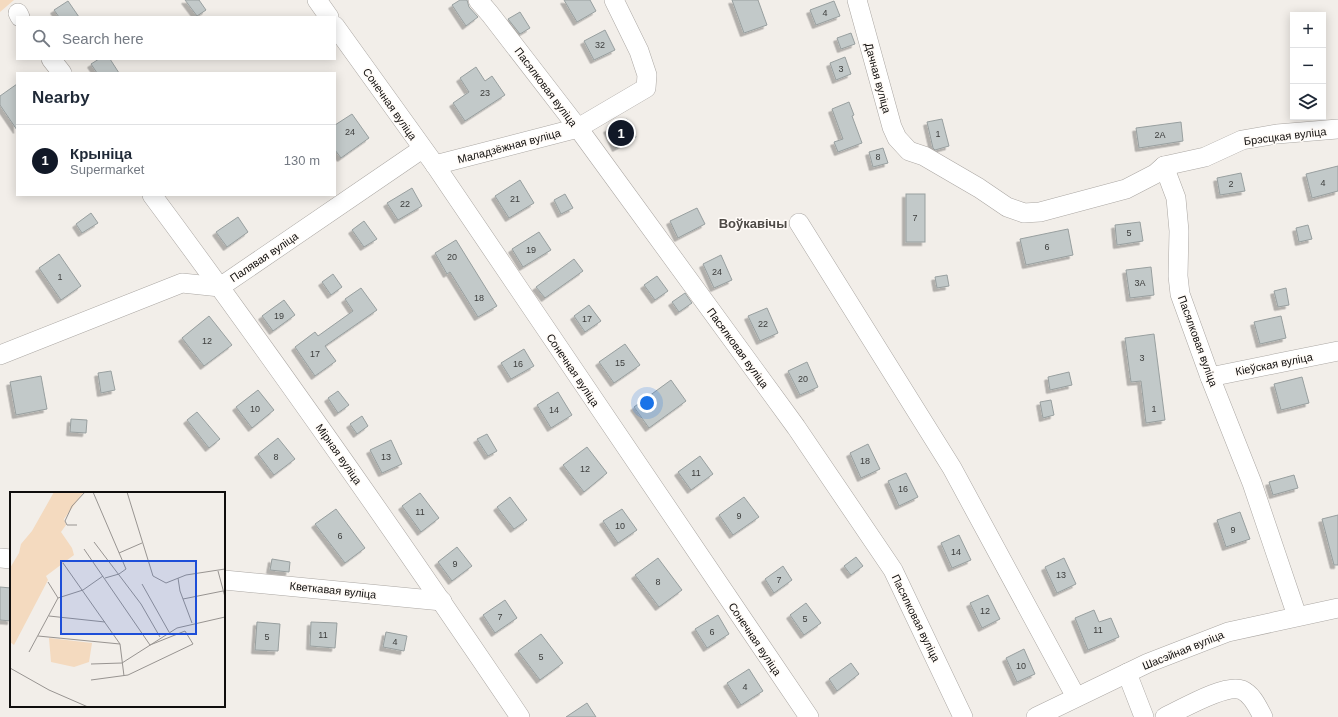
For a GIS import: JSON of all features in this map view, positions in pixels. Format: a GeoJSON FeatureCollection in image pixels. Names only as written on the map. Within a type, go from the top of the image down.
{"type":"FeatureCollection","features":[{"type":"Feature","properties":{"kind":"street"},"geometry":{"type":"LineString","coordinates":[[317,0],[328,16]]}},
{"type":"Feature","properties":{"kind":"street","name":"Пасялковая вуліца"},"geometry":{"type":"LineString","coordinates":[[478,0],[578,128],[796,427],[893,570],[964,717]]}},
{"type":"Feature","properties":{"kind":"street","name":"Маладзёжная вуліца"},"geometry":{"type":"LineString","coordinates":[[435,165],[578,128],[646,88],[647,75],[639,51],[614,0]]}},
{"type":"Feature","properties":{"kind":"street","name":"Дачная вуліца"},"geometry":{"type":"LineString","coordinates":[[857,0],[892,127],[897,138],[909,151],[924,156],[979,188],[1007,207],[1024,212],[1040,212],[1126,189],[1156,174],[1164,166]]}},
{"type":"Feature","properties":{"kind":"street","name":"Сонечная вуліца"},"geometry":{"type":"LineString","coordinates":[[336,27],[422,149],[435,165],[809,717]]}},
{"type":"Feature","properties":{"kind":"street"},"geometry":{"type":"LineString","coordinates":[[53,60],[61,72]]}},
{"type":"Feature","properties":{"kind":"street","name":"Брэсцкая вуліца"},"geometry":{"type":"LineString","coordinates":[[1164,166],[1205,157],[1242,140],[1277,134],[1338,129]]}},
{"type":"Feature","properties":{"kind":"street","name":"Палявая вуліца"},"geometry":{"type":"LineString","coordinates":[[0,355],[182,284],[220,287],[422,149]]}},
{"type":"Feature","properties":{"kind":"street","name":"Пасялковая вуліца"},"geometry":{"type":"LineString","coordinates":[[1164,166],[1176,198],[1179,231],[1178,276],[1180,294],[1210,377],[1252,483],[1297,616]]}},
{"type":"Feature","properties":{"kind":"street","name":"Мірная вуліца"},"geometry":{"type":"LineString","coordinates":[[153,196],[220,287],[442,601],[520,717]]}},
{"type":"Feature","properties":{"kind":"street"},"geometry":{"type":"LineString","coordinates":[[800,223],[952,468],[1076,697]]}},
{"type":"Feature","properties":{"kind":"street","name":"Кіеўская вуліца"},"geometry":{"type":"LineString","coordinates":[[1210,377],[1338,351]]}},
{"type":"Feature","properties":{"kind":"street"},"geometry":{"type":"LineString","coordinates":[[0,558],[10,559]]}},
{"type":"Feature","properties":{"kind":"street","name":"Кветкавая вуліца"},"geometry":{"type":"LineString","coordinates":[[225,580],[442,601]]}},
{"type":"Feature","properties":{"kind":"street","name":"Шасэйная вуліца"},"geometry":{"type":"LineString","coordinates":[[1036,717],[1148,663],[1228,632],[1338,608]]}},
{"type":"Feature","properties":{"kind":"street"},"geometry":{"type":"LineString","coordinates":[[1127,673],[1144,717]]}},
{"type":"Feature","properties":{"kind":"street"},"geometry":{"type":"LineString","coordinates":[[1165,717],[1220,691],[1233,689],[1242,690],[1253,699],[1263,717]]}},
{"type":"Feature","properties":{"kind":"shaded area"},"geometry":{"type":"Polygon","coordinates":[[[0,0],[14,0],[0,12],[0,0]]]}},
{"type":"Feature","properties":{"kind":"building"},"geometry":{"type":"Polygon","coordinates":[[[185,0],[199,0],[206,10],[197,16],[185,0]]]}},
{"type":"Feature","properties":{"kind":"building"},"geometry":{"type":"Polygon","coordinates":[[[460,0],[467,0],[469,7],[478,17],[466,26],[452,5],[460,0]]]}},
{"type":"Feature","properties":{"kind":"building"},"geometry":{"type":"Polygon","coordinates":[[[564,0],[590,0],[596,11],[577,22],[564,0]]]}},
{"type":"Feature","properties":{"kind":"building"},"geometry":{"type":"Polygon","coordinates":[[[732,0],[758,0],[767,25],[744,33],[732,0]]]}},
{"type":"Feature","properties":{"kind":"building"},"geometry":{"type":"Polygon","coordinates":[[[68,1],[78,16],[58,16],[54,10],[68,1]]]}},
{"type":"Feature","properties":{"kind":"building"},"geometry":{"type":"Polygon","coordinates":[[[834,1],[840,16],[816,25],[810,10],[834,1]]]}},
{"type":"Feature","properties":{"kind":"building"},"geometry":{"type":"Polygon","coordinates":[[[520,12],[530,28],[520,34],[508,19],[520,12]]]}},
{"type":"Feature","properties":{"kind":"building"},"geometry":{"type":"Polygon","coordinates":[[[605,30],[615,50],[594,60],[584,41],[605,30]]]}},
{"type":"Feature","properties":{"kind":"building"},"geometry":{"type":"Polygon","coordinates":[[[851,33],[855,44],[841,49],[837,38],[851,33]]]}},
{"type":"Feature","properties":{"kind":"building"},"geometry":{"type":"Polygon","coordinates":[[[845,57],[851,74],[836,80],[830,63],[845,57]]]}},
{"type":"Feature","properties":{"kind":"building"},"geometry":{"type":"Polygon","coordinates":[[[97,60],[111,60],[118,72],[96,72],[91,64],[97,60]]]}},
{"type":"Feature","properties":{"kind":"building"},"geometry":{"type":"Polygon","coordinates":[[[476,67],[485,81],[492,76],[505,95],[465,121],[453,103],[469,92],[460,78],[476,67]]]}},
{"type":"Feature","properties":{"kind":"building"},"geometry":{"type":"Polygon","coordinates":[[[16,85],[16,129],[0,105],[0,96],[16,85]]]}},
{"type":"Feature","properties":{"kind":"building"},"geometry":{"type":"Polygon","coordinates":[[[849,102],[854,115],[852,116],[862,143],[838,152],[834,142],[843,139],[832,109],[849,102]]]}},
{"type":"Feature","properties":{"kind":"building"},"geometry":{"type":"Polygon","coordinates":[[[352,114],[369,138],[341,158],[336,151],[336,124],[352,114]]]}},
{"type":"Feature","properties":{"kind":"building"},"geometry":{"type":"Polygon","coordinates":[[[627,119],[636,137],[616,148],[607,129],[627,119]]]}},
{"type":"Feature","properties":{"kind":"building"},"geometry":{"type":"Polygon","coordinates":[[[942,119],[949,146],[935,150],[933,148],[927,122],[942,119]]]}},
{"type":"Feature","properties":{"kind":"building"},"geometry":{"type":"Polygon","coordinates":[[[1181,122],[1183,141],[1139,148],[1136,128],[1181,122]]]}},
{"type":"Feature","properties":{"kind":"building"},"geometry":{"type":"Polygon","coordinates":[[[883,148],[888,163],[873,167],[869,152],[883,148]]]}},
{"type":"Feature","properties":{"kind":"building"},"geometry":{"type":"Polygon","coordinates":[[[1338,166],[1338,191],[1312,198],[1306,174],[1338,166]]]}},
{"type":"Feature","properties":{"kind":"building"},"geometry":{"type":"Polygon","coordinates":[[[1241,173],[1245,191],[1220,195],[1217,178],[1241,173]]]}},
{"type":"Feature","properties":{"kind":"building"},"geometry":{"type":"Polygon","coordinates":[[[520,180],[534,203],[509,218],[495,196],[520,180]]]}},
{"type":"Feature","properties":{"kind":"building"},"geometry":{"type":"Polygon","coordinates":[[[412,188],[422,206],[398,220],[387,203],[412,188]]]}},
{"type":"Feature","properties":{"kind":"building"},"geometry":{"type":"Polygon","coordinates":[[[565,194],[573,208],[561,214],[554,200],[565,194]]]}},
{"type":"Feature","properties":{"kind":"building"},"geometry":{"type":"Polygon","coordinates":[[[906,194],[925,194],[925,242],[906,242],[906,194]]]}},
{"type":"Feature","properties":{"kind":"building"},"geometry":{"type":"Polygon","coordinates":[[[697,208],[705,224],[678,238],[670,221],[697,208]]]}},
{"type":"Feature","properties":{"kind":"building"},"geometry":{"type":"Polygon","coordinates":[[[91,213],[98,223],[82,233],[76,224],[91,213]]]}},
{"type":"Feature","properties":{"kind":"building"},"geometry":{"type":"Polygon","coordinates":[[[238,217],[248,232],[227,247],[216,232],[238,217]]]}},
{"type":"Feature","properties":{"kind":"building"},"geometry":{"type":"Polygon","coordinates":[[[364,221],[377,239],[364,247],[352,230],[364,221]]]}},
{"type":"Feature","properties":{"kind":"building"},"geometry":{"type":"Polygon","coordinates":[[[1140,222],[1143,241],[1117,245],[1115,225],[1140,222]]]}},
{"type":"Feature","properties":{"kind":"building"},"geometry":{"type":"Polygon","coordinates":[[[1308,225],[1312,239],[1299,242],[1296,228],[1308,225]]]}},
{"type":"Feature","properties":{"kind":"building"},"geometry":{"type":"Polygon","coordinates":[[[1068,229],[1073,255],[1026,265],[1020,239],[1068,229]]]}},
{"type":"Feature","properties":{"kind":"building"},"geometry":{"type":"Polygon","coordinates":[[[539,232],[551,250],[523,267],[512,249],[539,232]]]}},
{"type":"Feature","properties":{"kind":"building"},"geometry":{"type":"Polygon","coordinates":[[[456,240],[497,306],[478,317],[450,272],[447,274],[435,253],[456,240]]]}},
{"type":"Feature","properties":{"kind":"building"},"geometry":{"type":"Polygon","coordinates":[[[59,254],[81,286],[61,300],[39,268],[59,254]]]}},
{"type":"Feature","properties":{"kind":"building"},"geometry":{"type":"Polygon","coordinates":[[[721,255],[732,280],[714,288],[703,264],[721,255]]]}},
{"type":"Feature","properties":{"kind":"building"},"geometry":{"type":"Polygon","coordinates":[[[574,259],[583,271],[545,298],[536,287],[574,259]]]}},
{"type":"Feature","properties":{"kind":"building"},"geometry":{"type":"Polygon","coordinates":[[[1151,267],[1154,295],[1130,298],[1126,270],[1151,267]]]}},
{"type":"Feature","properties":{"kind":"building"},"geometry":{"type":"Polygon","coordinates":[[[333,274],[342,287],[331,295],[322,282],[333,274]]]}},
{"type":"Feature","properties":{"kind":"building"},"geometry":{"type":"Polygon","coordinates":[[[947,275],[949,286],[937,288],[935,277],[947,275]]]}},
{"type":"Feature","properties":{"kind":"building"},"geometry":{"type":"Polygon","coordinates":[[[657,276],[668,291],[655,300],[644,285],[657,276]]]}},
{"type":"Feature","properties":{"kind":"building"},"geometry":{"type":"Polygon","coordinates":[[[361,288],[377,310],[325,346],[336,361],[315,376],[295,347],[315,332],[318,336],[353,311],[345,299],[361,288]]]}},
{"type":"Feature","properties":{"kind":"building"},"geometry":{"type":"Polygon","coordinates":[[[1286,288],[1289,305],[1278,307],[1274,291],[1286,288]]]}},
{"type":"Feature","properties":{"kind":"building"},"geometry":{"type":"Polygon","coordinates":[[[685,293],[692,303],[679,312],[672,302],[685,293]]]}},
{"type":"Feature","properties":{"kind":"building"},"geometry":{"type":"Polygon","coordinates":[[[284,300],[295,315],[273,331],[262,316],[284,300]]]}},
{"type":"Feature","properties":{"kind":"building"},"geometry":{"type":"Polygon","coordinates":[[[589,305],[601,321],[585,332],[574,316],[589,305]]]}},
{"type":"Feature","properties":{"kind":"building"},"geometry":{"type":"Polygon","coordinates":[[[767,308],[778,333],[760,341],[748,316],[767,308]]]}},
{"type":"Feature","properties":{"kind":"building"},"geometry":{"type":"Polygon","coordinates":[[[209,316],[232,345],[204,366],[182,338],[209,316]]]}},
{"type":"Feature","properties":{"kind":"building"},"geometry":{"type":"Polygon","coordinates":[[[1281,316],[1286,338],[1260,344],[1254,322],[1281,316]]]}},
{"type":"Feature","properties":{"kind":"building"},"geometry":{"type":"Polygon","coordinates":[[[1154,334],[1165,420],[1146,423],[1141,381],[1131,382],[1125,338],[1154,334]]]}},
{"type":"Feature","properties":{"kind":"building"},"geometry":{"type":"Polygon","coordinates":[[[625,344],[640,365],[614,383],[599,362],[625,344]]]}},
{"type":"Feature","properties":{"kind":"building"},"geometry":{"type":"Polygon","coordinates":[[[524,349],[534,366],[511,379],[501,363],[524,349]]]}},
{"type":"Feature","properties":{"kind":"building"},"geometry":{"type":"Polygon","coordinates":[[[807,362],[818,387],[800,395],[788,371],[807,362]]]}},
{"type":"Feature","properties":{"kind":"building"},"geometry":{"type":"Polygon","coordinates":[[[111,371],[115,390],[101,393],[98,373],[111,371]]]}},
{"type":"Feature","properties":{"kind":"building"},"geometry":{"type":"Polygon","coordinates":[[[1069,372],[1072,385],[1050,390],[1048,377],[1069,372]]]}},
{"type":"Feature","properties":{"kind":"building"},"geometry":{"type":"Polygon","coordinates":[[[41,376],[47,409],[16,415],[10,382],[41,376]]]}},
{"type":"Feature","properties":{"kind":"building"},"geometry":{"type":"Polygon","coordinates":[[[1302,377],[1309,403],[1281,410],[1274,384],[1302,377]]]}},
{"type":"Feature","properties":{"kind":"building"},"geometry":{"type":"Polygon","coordinates":[[[671,380],[686,401],[649,428],[634,407],[671,380]]]}},
{"type":"Feature","properties":{"kind":"building"},"geometry":{"type":"Polygon","coordinates":[[[258,390],[274,410],[252,428],[236,407],[258,390]]]}},
{"type":"Feature","properties":{"kind":"building"},"geometry":{"type":"Polygon","coordinates":[[[338,391],[349,405],[338,413],[328,398],[338,391]]]}},
{"type":"Feature","properties":{"kind":"building"},"geometry":{"type":"Polygon","coordinates":[[[558,392],[572,415],[551,428],[537,405],[558,392]]]}},
{"type":"Feature","properties":{"kind":"building"},"geometry":{"type":"Polygon","coordinates":[[[1051,400],[1054,415],[1043,418],[1040,402],[1051,400]]]}},
{"type":"Feature","properties":{"kind":"building"},"geometry":{"type":"Polygon","coordinates":[[[197,412],[220,439],[209,448],[187,420],[197,412]]]}},
{"type":"Feature","properties":{"kind":"building"},"geometry":{"type":"Polygon","coordinates":[[[362,416],[368,426],[357,434],[350,424],[362,416]]]}},
{"type":"Feature","properties":{"kind":"building"},"geometry":{"type":"Polygon","coordinates":[[[71,419],[87,420],[86,433],[70,432],[71,419]]]}},
{"type":"Feature","properties":{"kind":"building"},"geometry":{"type":"Polygon","coordinates":[[[487,434],[497,451],[488,456],[477,439],[487,434]]]}},
{"type":"Feature","properties":{"kind":"building"},"geometry":{"type":"Polygon","coordinates":[[[278,438],[295,459],[274,475],[258,454],[278,438]]]}},
{"type":"Feature","properties":{"kind":"building"},"geometry":{"type":"Polygon","coordinates":[[[391,440],[402,464],[382,473],[370,450],[391,440]]]}},
{"type":"Feature","properties":{"kind":"building"},"geometry":{"type":"Polygon","coordinates":[[[868,444],[880,469],[861,478],[850,453],[868,444]]]}},
{"type":"Feature","properties":{"kind":"building"},"geometry":{"type":"Polygon","coordinates":[[[587,447],[607,473],[584,492],[563,465],[587,447]]]}},
{"type":"Feature","properties":{"kind":"building"},"geometry":{"type":"Polygon","coordinates":[[[700,456],[713,474],[691,490],[678,472],[700,456]]]}},
{"type":"Feature","properties":{"kind":"building"},"geometry":{"type":"Polygon","coordinates":[[[906,473],[918,497],[899,506],[888,481],[906,473]]]}},
{"type":"Feature","properties":{"kind":"building"},"geometry":{"type":"Polygon","coordinates":[[[1294,475],[1298,488],[1273,495],[1269,482],[1294,475]]]}},
{"type":"Feature","properties":{"kind":"building"},"geometry":{"type":"Polygon","coordinates":[[[420,493],[439,518],[421,532],[402,506],[420,493]]]}},
{"type":"Feature","properties":{"kind":"building"},"geometry":{"type":"Polygon","coordinates":[[[510,497],[527,520],[514,529],[497,507],[510,497]]]}},
{"type":"Feature","properties":{"kind":"building"},"geometry":{"type":"Polygon","coordinates":[[[744,497],[759,517],[733,535],[719,515],[744,497]]]}},
{"type":"Feature","properties":{"kind":"building"},"geometry":{"type":"Polygon","coordinates":[[[336,509],[365,548],[345,563],[315,524],[336,509]]]}},
{"type":"Feature","properties":{"kind":"building"},"geometry":{"type":"Polygon","coordinates":[[[622,509],[637,530],[618,543],[603,521],[622,509]]]}},
{"type":"Feature","properties":{"kind":"building"},"geometry":{"type":"Polygon","coordinates":[[[1240,512],[1250,539],[1226,547],[1217,520],[1240,512]]]}},
{"type":"Feature","properties":{"kind":"building"},"geometry":{"type":"Polygon","coordinates":[[[1338,515],[1338,565],[1334,565],[1322,519],[1338,515]]]}},
{"type":"Feature","properties":{"kind":"building"},"geometry":{"type":"Polygon","coordinates":[[[959,535],[971,560],[952,568],[941,543],[959,535]]]}},
{"type":"Feature","properties":{"kind":"building"},"geometry":{"type":"Polygon","coordinates":[[[457,547],[472,566],[452,581],[438,562],[457,547]]]}},
{"type":"Feature","properties":{"kind":"building"},"geometry":{"type":"Polygon","coordinates":[[[856,557],[863,566],[851,575],[844,566],[856,557]]]}},
{"type":"Feature","properties":{"kind":"building"},"geometry":{"type":"Polygon","coordinates":[[[658,558],[682,590],[659,607],[635,575],[658,558]]]}},
{"type":"Feature","properties":{"kind":"building"},"geometry":{"type":"Polygon","coordinates":[[[1064,558],[1076,584],[1057,593],[1045,567],[1064,558]]]}},
{"type":"Feature","properties":{"kind":"building"},"geometry":{"type":"Polygon","coordinates":[[[272,559],[290,562],[289,572],[270,570],[272,559]]]}},
{"type":"Feature","properties":{"kind":"building"},"geometry":{"type":"Polygon","coordinates":[[[783,566],[792,580],[774,593],[765,579],[783,566]]]}},
{"type":"Feature","properties":{"kind":"building"},"geometry":{"type":"Polygon","coordinates":[[[0,587],[10,588],[10,621],[0,620],[0,587]]]}},
{"type":"Feature","properties":{"kind":"building"},"geometry":{"type":"Polygon","coordinates":[[[988,595],[1000,619],[982,628],[970,603],[988,595]]]}},
{"type":"Feature","properties":{"kind":"building"},"geometry":{"type":"Polygon","coordinates":[[[505,600],[517,618],[495,633],[483,615],[505,600]]]}},
{"type":"Feature","properties":{"kind":"building"},"geometry":{"type":"Polygon","coordinates":[[[806,603],[821,623],[804,635],[790,615],[806,603]]]}},
{"type":"Feature","properties":{"kind":"building"},"geometry":{"type":"Polygon","coordinates":[[[1094,610],[1099,622],[1111,618],[1119,637],[1088,650],[1075,618],[1094,610]]]}},
{"type":"Feature","properties":{"kind":"building"},"geometry":{"type":"Polygon","coordinates":[[[718,615],[729,634],[707,648],[695,629],[718,615]]]}},
{"type":"Feature","properties":{"kind":"building"},"geometry":{"type":"Polygon","coordinates":[[[257,622],[280,624],[278,651],[255,650],[257,622]]]}},
{"type":"Feature","properties":{"kind":"building"},"geometry":{"type":"Polygon","coordinates":[[[311,622],[337,623],[335,648],[310,646],[311,622]]]}},
{"type":"Feature","properties":{"kind":"building"},"geometry":{"type":"Polygon","coordinates":[[[386,632],[407,636],[404,651],[383,647],[386,632]]]}},
{"type":"Feature","properties":{"kind":"building"},"geometry":{"type":"Polygon","coordinates":[[[541,634],[563,663],[540,680],[518,651],[541,634]]]}},
{"type":"Feature","properties":{"kind":"building"},"geometry":{"type":"Polygon","coordinates":[[[1024,649],[1035,674],[1017,682],[1006,658],[1024,649]]]}},
{"type":"Feature","properties":{"kind":"building"},"geometry":{"type":"Polygon","coordinates":[[[851,663],[859,674],[837,691],[829,679],[851,663]]]}},
{"type":"Feature","properties":{"kind":"building"},"geometry":{"type":"Polygon","coordinates":[[[749,669],[763,691],[741,705],[727,683],[749,669]]]}},
{"type":"Feature","properties":{"kind":"building"},"geometry":{"type":"Polygon","coordinates":[[[587,703],[596,717],[566,717],[587,703]]]}},
{"type":"Feature","properties":{"kind":"place","name":"Крыніца"},"geometry":{"type":"Point","coordinates":[621,133]}},
{"type":"Feature","properties":{"kind":"district","name":"Воўкавічы"},"geometry":{"type":"Point","coordinates":[753,223]}}]}
